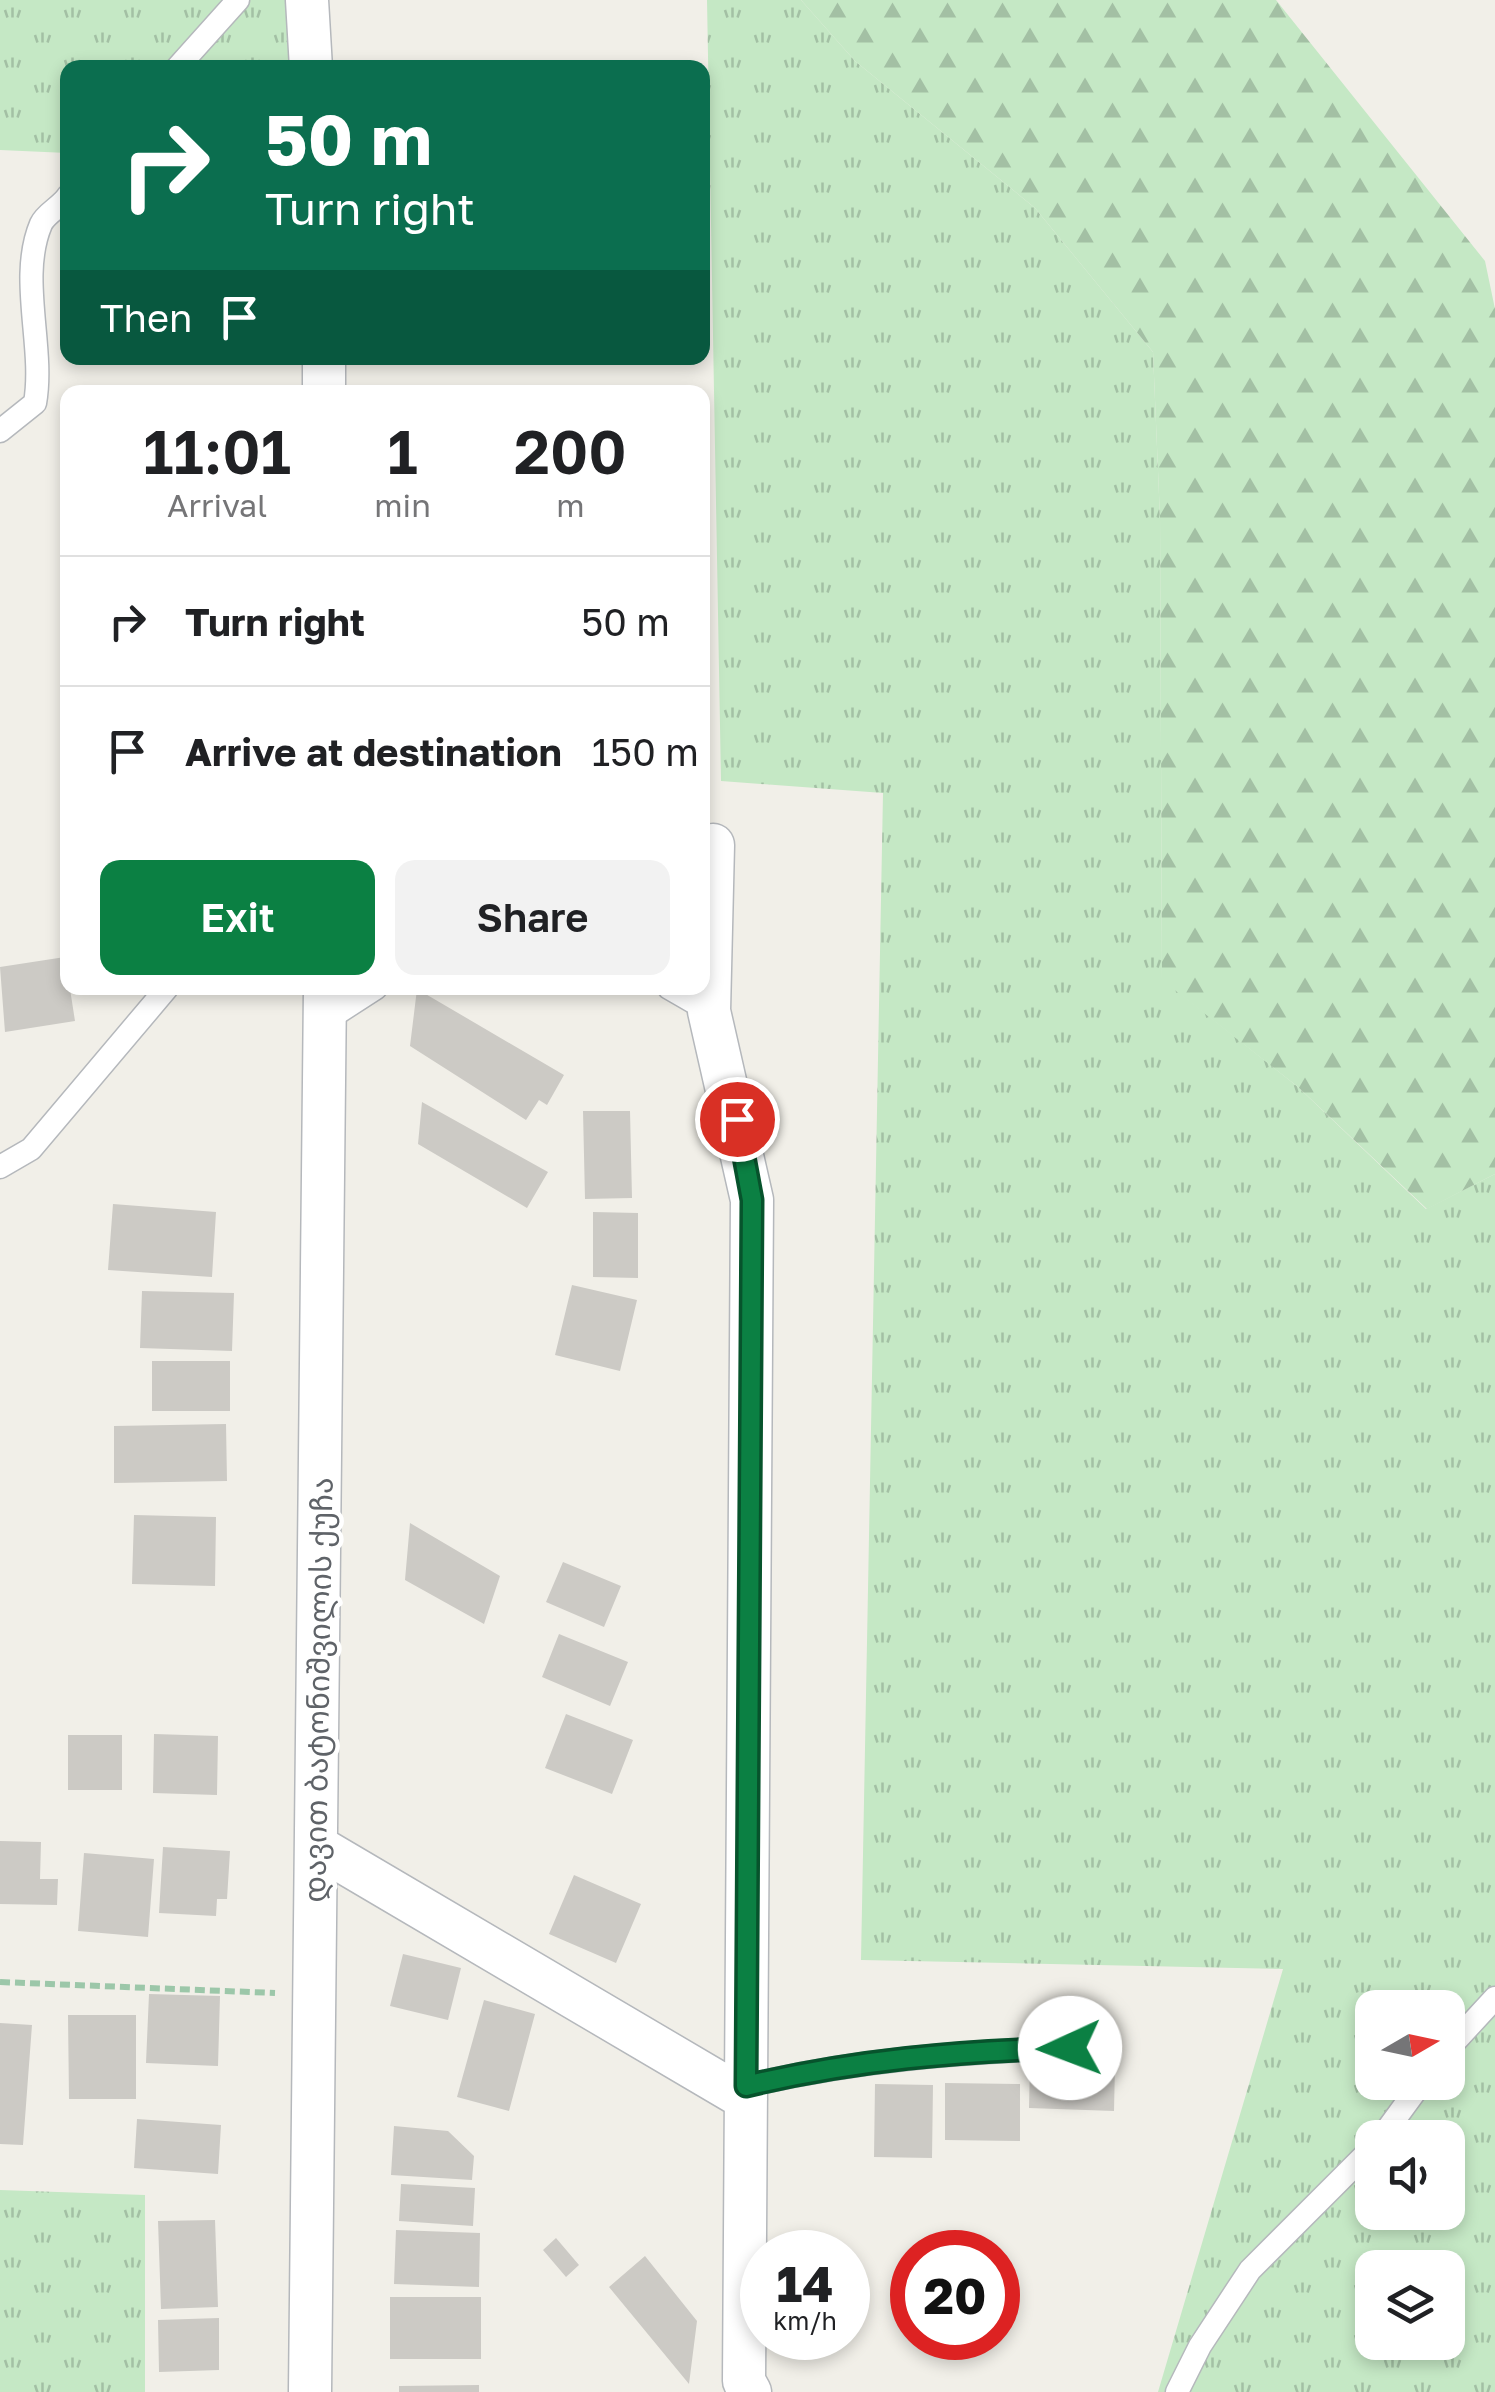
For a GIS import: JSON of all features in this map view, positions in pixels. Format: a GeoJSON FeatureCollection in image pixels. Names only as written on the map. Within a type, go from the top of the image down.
{"type":"FeatureCollection","features":[{"type":"Feature","properties":{"kind":"street"},"geometry":{"type":"LineString","coordinates":[[307,0],[311,60]]}},
{"type":"Feature","properties":{"kind":"street"},"geometry":{"type":"LineString","coordinates":[[710,945],[713,845]]}},
{"type":"Feature","properties":{"kind":"street"},"geometry":{"type":"LineString","coordinates":[[709,995],[708,1012],[752,1200],[744,2381],[750,2392]]}},
{"type":"Feature","properties":{"kind":"street","name":"დავით ბატონიშვილის ქუჩა"},"geometry":{"type":"LineString","coordinates":[[310,2392],[325,1004]]}},
{"type":"Feature","properties":{"kind":"street"},"geometry":{"type":"LineString","coordinates":[[318,1846],[746,2093]]}},
{"type":"Feature","properties":{"kind":"lane"},"geometry":{"type":"LineString","coordinates":[[184,60],[238,0]]}},
{"type":"Feature","properties":{"kind":"lane"},"geometry":{"type":"LineString","coordinates":[[0,431],[35,403],[40,372],[34,272],[42,222],[60,204]]}},
{"type":"Feature","properties":{"kind":"lane"},"geometry":{"type":"LineString","coordinates":[[0,1168],[31,1149],[161,995]]}},
{"type":"Feature","properties":{"kind":"lane"},"geometry":{"type":"LineString","coordinates":[[325,1004],[354,995]]}},
{"type":"Feature","properties":{"kind":"lane"},"geometry":{"type":"LineString","coordinates":[[680,995],[708,1012]]}},
{"type":"Feature","properties":{"kind":"lane"},"geometry":{"type":"LineString","coordinates":[[1465,2031],[1495,1998]]}},
{"type":"Feature","properties":{"kind":"lane"},"geometry":{"type":"LineString","coordinates":[[746,2093],[832,2066],[947,2052],[1070,2048]]}},
{"type":"Feature","properties":{"kind":"lane"},"geometry":{"type":"LineString","coordinates":[[1178,2392],[1200,2346],[1250,2270],[1355,2165]]}},
{"type":"Feature","properties":{"kind":"path"},"geometry":{"type":"LineString","coordinates":[[0,1982],[316,1995]]}},
{"type":"Feature","properties":{"kind":"green space"},"geometry":{"type":"Polygon","coordinates":[[[0,0],[294,0],[296,60],[60,60],[60,153],[0,150],[0,0]]]}},
{"type":"Feature","properties":{"kind":"green space"},"geometry":{"type":"Polygon","coordinates":[[[707,0],[801,0],[855,61],[1035,208],[1153,352],[1160,518],[1162,979],[1298,1087],[1426,1209],[1495,1174],[1495,2392],[1158,2392],[1283,1969],[861,1960],[883,793],[721,781],[707,0]]]}},
{"type":"Feature","properties":{"kind":"green space"},"geometry":{"type":"Polygon","coordinates":[[[801,0],[1276,0],[1485,261],[1495,309],[1495,1174],[1427,1209],[1298,1087],[1162,980],[1160,518],[1153,352],[1035,208],[855,61],[801,0]]]}},
{"type":"Feature","properties":{"kind":"green space"},"geometry":{"type":"Polygon","coordinates":[[[0,2190],[145,2195],[145,2392],[0,2392],[0,2190]]]}},
{"type":"Feature","properties":{"kind":"building"},"geometry":{"type":"Polygon","coordinates":[[[60,958],[60,995],[71,995],[75,1021],[5,1032],[0,967],[60,958]]]}},
{"type":"Feature","properties":{"kind":"building"},"geometry":{"type":"Polygon","coordinates":[[[416,995],[427,995],[564,1075],[547,1105],[539,1100],[526,1120],[410,1046],[416,995]]]}},
{"type":"Feature","properties":{"kind":"building"},"geometry":{"type":"Polygon","coordinates":[[[422,1102],[548,1172],[527,1208],[418,1144],[422,1102]]]}},
{"type":"Feature","properties":{"kind":"building"},"geometry":{"type":"Polygon","coordinates":[[[583,1111],[630,1111],[632,1198],[585,1199],[583,1111]]]}},
{"type":"Feature","properties":{"kind":"building"},"geometry":{"type":"Polygon","coordinates":[[[113,1204],[216,1212],[212,1277],[108,1270],[113,1204]]]}},
{"type":"Feature","properties":{"kind":"building"},"geometry":{"type":"Polygon","coordinates":[[[593,1212],[638,1213],[638,1278],[593,1277],[593,1212]]]}},
{"type":"Feature","properties":{"kind":"building"},"geometry":{"type":"Polygon","coordinates":[[[572,1285],[637,1300],[620,1371],[555,1355],[572,1285]]]}},
{"type":"Feature","properties":{"kind":"building"},"geometry":{"type":"Polygon","coordinates":[[[142,1291],[234,1293],[232,1351],[140,1348],[142,1291]]]}},
{"type":"Feature","properties":{"kind":"building"},"geometry":{"type":"Polygon","coordinates":[[[152,1361],[230,1361],[230,1411],[152,1411],[152,1361]]]}},
{"type":"Feature","properties":{"kind":"building"},"geometry":{"type":"Polygon","coordinates":[[[226,1424],[227,1481],[114,1483],[114,1426],[226,1424]]]}},
{"type":"Feature","properties":{"kind":"building"},"geometry":{"type":"Polygon","coordinates":[[[134,1515],[216,1517],[215,1586],[132,1584],[134,1515]]]}},
{"type":"Feature","properties":{"kind":"building"},"geometry":{"type":"Polygon","coordinates":[[[410,1523],[500,1576],[484,1624],[405,1580],[410,1523]]]}},
{"type":"Feature","properties":{"kind":"building"},"geometry":{"type":"Polygon","coordinates":[[[563,1562],[621,1586],[604,1627],[546,1602],[563,1562]]]}},
{"type":"Feature","properties":{"kind":"building"},"geometry":{"type":"Polygon","coordinates":[[[559,1634],[628,1662],[610,1706],[542,1677],[559,1634]]]}},
{"type":"Feature","properties":{"kind":"building"},"geometry":{"type":"Polygon","coordinates":[[[566,1714],[633,1740],[612,1794],[545,1768],[566,1714]]]}},
{"type":"Feature","properties":{"kind":"building"},"geometry":{"type":"Polygon","coordinates":[[[154,1734],[218,1736],[217,1795],[153,1793],[154,1734]]]}},
{"type":"Feature","properties":{"kind":"building"},"geometry":{"type":"Polygon","coordinates":[[[68,1735],[122,1735],[122,1790],[68,1790],[68,1735]]]}},
{"type":"Feature","properties":{"kind":"building"},"geometry":{"type":"Polygon","coordinates":[[[0,1841],[41,1842],[40,1879],[58,1879],[57,1905],[0,1904],[0,1841]]]}},
{"type":"Feature","properties":{"kind":"building"},"geometry":{"type":"Polygon","coordinates":[[[163,1847],[230,1851],[227,1899],[217,1899],[216,1916],[159,1913],[163,1847]]]}},
{"type":"Feature","properties":{"kind":"building"},"geometry":{"type":"Polygon","coordinates":[[[84,1853],[154,1859],[148,1937],[78,1931],[84,1853]]]}},
{"type":"Feature","properties":{"kind":"building"},"geometry":{"type":"Polygon","coordinates":[[[574,1875],[641,1904],[616,1963],[549,1934],[574,1875]]]}},
{"type":"Feature","properties":{"kind":"building"},"geometry":{"type":"Polygon","coordinates":[[[403,1954],[461,1968],[448,2020],[390,2006],[403,1954]]]}},
{"type":"Feature","properties":{"kind":"building"},"geometry":{"type":"Polygon","coordinates":[[[149,1994],[220,1996],[218,2066],[146,2063],[149,1994]]]}},
{"type":"Feature","properties":{"kind":"building"},"geometry":{"type":"Polygon","coordinates":[[[484,2000],[535,2014],[509,2111],[457,2097],[484,2000]]]}},
{"type":"Feature","properties":{"kind":"building"},"geometry":{"type":"Polygon","coordinates":[[[68,2015],[136,2015],[136,2099],[69,2099],[68,2015]]]}},
{"type":"Feature","properties":{"kind":"building"},"geometry":{"type":"Polygon","coordinates":[[[0,2023],[32,2025],[23,2145],[0,2144],[0,2023]]]}},
{"type":"Feature","properties":{"kind":"building"},"geometry":{"type":"Polygon","coordinates":[[[1030,2062],[1115,2065],[1114,2111],[1029,2108],[1030,2062]]]}},
{"type":"Feature","properties":{"kind":"building"},"geometry":{"type":"Polygon","coordinates":[[[945,2083],[1020,2084],[1020,2141],[945,2140],[945,2083]]]}},
{"type":"Feature","properties":{"kind":"building"},"geometry":{"type":"Polygon","coordinates":[[[875,2084],[933,2085],[932,2158],[874,2157],[875,2084]]]}},
{"type":"Feature","properties":{"kind":"building"},"geometry":{"type":"Polygon","coordinates":[[[137,2119],[221,2125],[218,2174],[134,2168],[137,2119]]]}},
{"type":"Feature","properties":{"kind":"building"},"geometry":{"type":"Polygon","coordinates":[[[394,2126],[448,2131],[474,2156],[472,2180],[391,2175],[394,2126]]]}},
{"type":"Feature","properties":{"kind":"building"},"geometry":{"type":"Polygon","coordinates":[[[401,2184],[475,2188],[473,2226],[399,2221],[401,2184]]]}},
{"type":"Feature","properties":{"kind":"building"},"geometry":{"type":"Polygon","coordinates":[[[215,2220],[218,2307],[161,2309],[158,2221],[215,2220]]]}},
{"type":"Feature","properties":{"kind":"building"},"geometry":{"type":"Polygon","coordinates":[[[396,2230],[480,2233],[479,2287],[394,2284],[396,2230]]]}},
{"type":"Feature","properties":{"kind":"building"},"geometry":{"type":"Polygon","coordinates":[[[556,2238],[579,2265],[566,2277],[543,2250],[556,2238]]]}},
{"type":"Feature","properties":{"kind":"building"},"geometry":{"type":"Polygon","coordinates":[[[645,2256],[697,2321],[689,2384],[609,2287],[645,2256]]]}},
{"type":"Feature","properties":{"kind":"building"},"geometry":{"type":"Polygon","coordinates":[[[390,2297],[481,2297],[481,2359],[390,2359],[390,2297]]]}},
{"type":"Feature","properties":{"kind":"building"},"geometry":{"type":"Polygon","coordinates":[[[219,2318],[219,2370],[159,2372],[158,2320],[219,2318]]]}},
{"type":"Feature","properties":{"kind":"building"},"geometry":{"type":"Polygon","coordinates":[[[479,2385],[479,2392],[399,2392],[399,2386],[479,2385]]]}},
{"type":"Feature","properties":{"kind":"route"},"geometry":{"type":"LineString","coordinates":[[737,1119],[752,1200],[746,2086],[832,2066],[947,2052],[1070,2048]]}}]}
